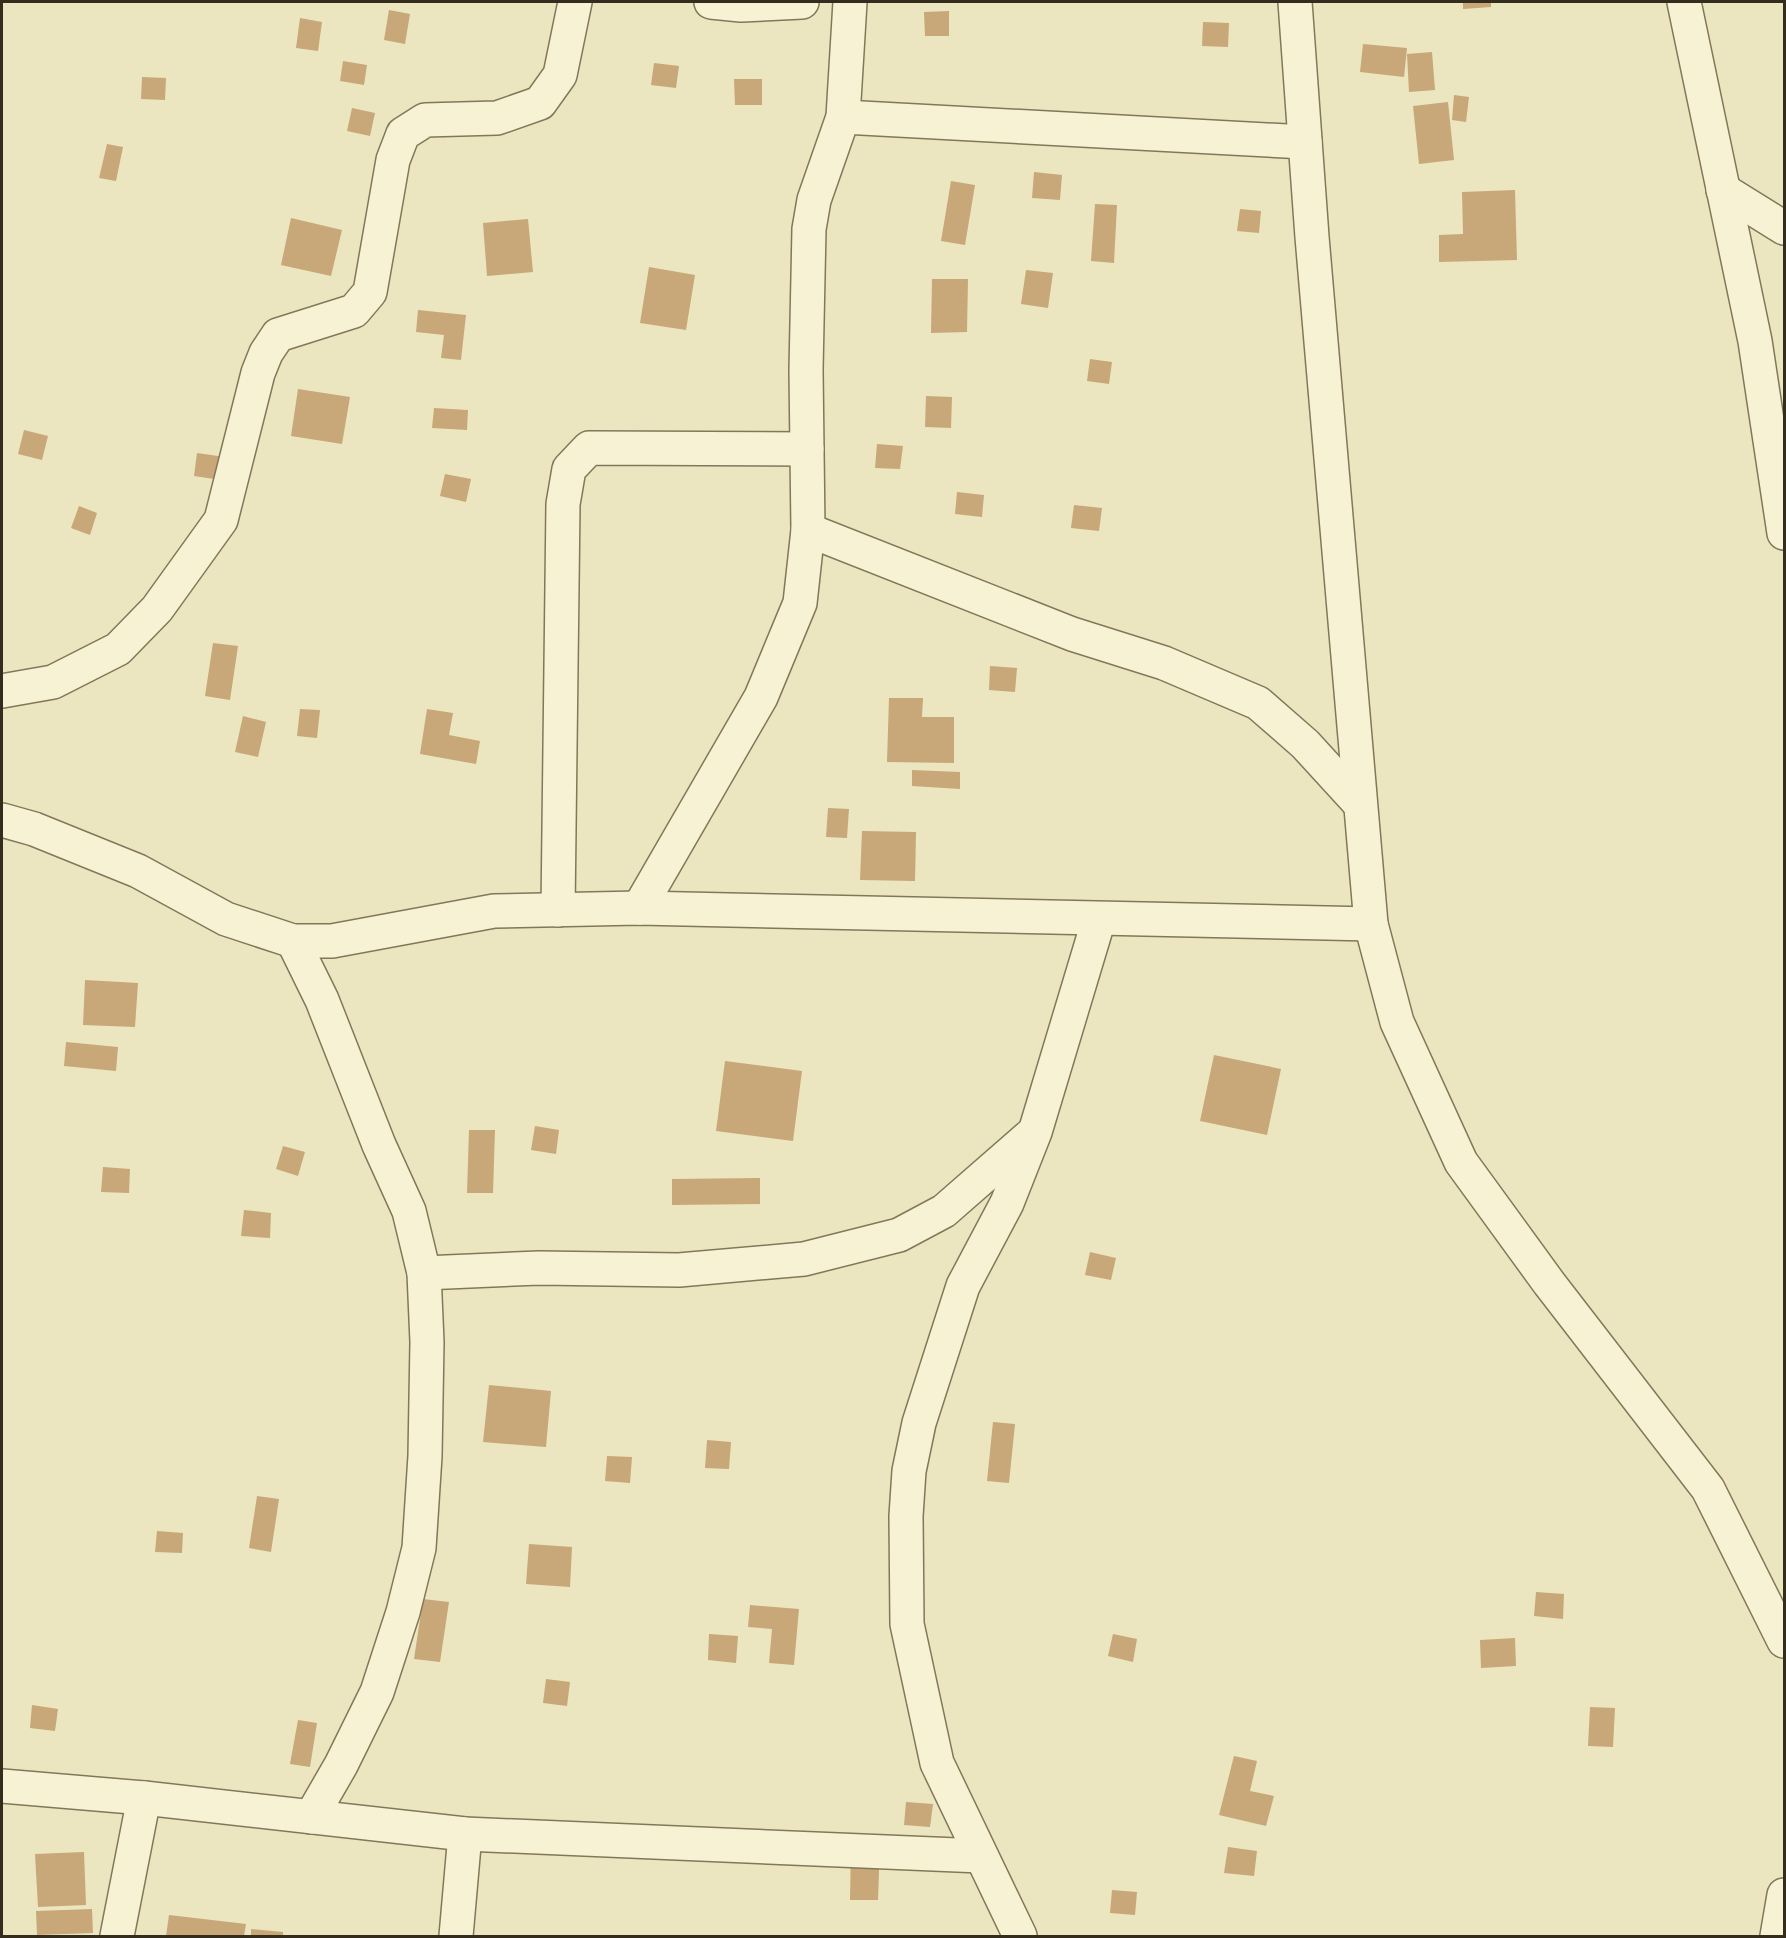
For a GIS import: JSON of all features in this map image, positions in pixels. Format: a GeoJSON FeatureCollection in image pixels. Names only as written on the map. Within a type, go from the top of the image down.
{"type":"FeatureCollection","features":[{"type":"Feature","properties":{"kind":"street"},"geometry":{"type":"LineString","coordinates":[[2,691],[53,682],[118,649],[157,609],[221,520],[258,373],[266,353],[278,335],[354,312],[370,292],[393,160],[404,135],[424,120],[497,118],[540,102],[560,75],[574,2]]}},
{"type":"Feature","properties":{"kind":"street"},"geometry":{"type":"LineString","coordinates":[[711,2],[741,5],[802,2]]}},
{"type":"Feature","properties":{"kind":"street"},"geometry":{"type":"LineString","coordinates":[[639,908],[761,697],[800,603],[808,530],[809,229],[814,200],[843,117],[850,2]]}},
{"type":"Feature","properties":{"kind":"street"},"geometry":{"type":"LineString","coordinates":[[1295,2],[1371,924],[1397,1022],[1461,1162],[1549,1283],[1708,1489],[1785,1641]]}},
{"type":"Feature","properties":{"kind":"street"},"geometry":{"type":"LineString","coordinates":[[1684,2],[1755,341],[1785,533]]}},
{"type":"Feature","properties":{"kind":"street"},"geometry":{"type":"LineString","coordinates":[[843,117],[1305,142]]}},
{"type":"Feature","properties":{"kind":"street"},"geometry":{"type":"LineString","coordinates":[[1723,190],[1785,228]]}},
{"type":"Feature","properties":{"kind":"street"},"geometry":{"type":"LineString","coordinates":[[558,910],[564,504],[569,469],[590,448],[807,449]]}},
{"type":"Feature","properties":{"kind":"street"},"geometry":{"type":"LineString","coordinates":[[808,530],[1072,634],[1164,663],[1258,703],[1305,744],[1360,804]]}},
{"type":"Feature","properties":{"kind":"street"},"geometry":{"type":"LineString","coordinates":[[2,820],[34,829],[138,871],[226,919],[293,941],[332,941],[494,911],[639,908],[1371,924]]}},
{"type":"Feature","properties":{"kind":"street"},"geometry":{"type":"LineString","coordinates":[[1020,1936],[937,1763],[907,1624],[906,1516],[909,1472],[920,1423],[963,1286],[1007,1203],[1035,1132],[1099,919]]}},
{"type":"Feature","properties":{"kind":"street"},"geometry":{"type":"LineString","coordinates":[[293,941],[322,1000],[379,1145],[409,1211],[424,1273],[427,1342],[425,1456],[419,1548],[403,1612],[377,1692],[341,1765],[310,1816]]}},
{"type":"Feature","properties":{"kind":"street"},"geometry":{"type":"LineString","coordinates":[[424,1273],[539,1268],[679,1270],[804,1259],[899,1235],[944,1211],[1035,1132]]}},
{"type":"Feature","properties":{"kind":"street"},"geometry":{"type":"LineString","coordinates":[[2,1786],[144,1798],[465,1834],[981,1856]]}},
{"type":"Feature","properties":{"kind":"street"},"geometry":{"type":"LineString","coordinates":[[117,1936],[144,1798]]}},
{"type":"Feature","properties":{"kind":"street"},"geometry":{"type":"LineString","coordinates":[[456,1936],[465,1834]]}},
{"type":"Feature","properties":{"kind":"street"},"geometry":{"type":"LineString","coordinates":[[1777,1936],[1785,1895]]}},
{"type":"Feature","properties":{"kind":"building"},"geometry":{"type":"Polygon","coordinates":[[[1463,2],[1491,2],[1491,7],[1463,9],[1463,2]]]}},
{"type":"Feature","properties":{"kind":"building"},"geometry":{"type":"Polygon","coordinates":[[[389,10],[410,14],[405,44],[384,40],[389,10]]]}},
{"type":"Feature","properties":{"kind":"building"},"geometry":{"type":"Polygon","coordinates":[[[949,11],[949,36],[925,36],[924,12],[949,11]]]}},
{"type":"Feature","properties":{"kind":"building"},"geometry":{"type":"Polygon","coordinates":[[[300,18],[322,22],[318,51],[296,48],[300,18]]]}},
{"type":"Feature","properties":{"kind":"building"},"geometry":{"type":"Polygon","coordinates":[[[1203,22],[1229,23],[1228,47],[1202,46],[1203,22]]]}},
{"type":"Feature","properties":{"kind":"building"},"geometry":{"type":"Polygon","coordinates":[[[1363,44],[1407,48],[1404,77],[1360,72],[1363,44]]]}},
{"type":"Feature","properties":{"kind":"building"},"geometry":{"type":"Polygon","coordinates":[[[1432,52],[1435,90],[1409,92],[1407,54],[1432,52]]]}},
{"type":"Feature","properties":{"kind":"building"},"geometry":{"type":"Polygon","coordinates":[[[343,61],[367,65],[364,85],[340,81],[343,61]]]}},
{"type":"Feature","properties":{"kind":"building"},"geometry":{"type":"Polygon","coordinates":[[[654,63],[679,66],[676,88],[651,85],[654,63]]]}},
{"type":"Feature","properties":{"kind":"building"},"geometry":{"type":"Polygon","coordinates":[[[142,77],[166,78],[165,100],[141,99],[142,77]]]}},
{"type":"Feature","properties":{"kind":"building"},"geometry":{"type":"Polygon","coordinates":[[[734,79],[762,79],[762,105],[735,105],[734,79]]]}},
{"type":"Feature","properties":{"kind":"building"},"geometry":{"type":"Polygon","coordinates":[[[1454,95],[1469,97],[1466,122],[1452,120],[1454,95]]]}},
{"type":"Feature","properties":{"kind":"building"},"geometry":{"type":"Polygon","coordinates":[[[1448,102],[1454,160],[1419,164],[1413,106],[1448,102]]]}},
{"type":"Feature","properties":{"kind":"building"},"geometry":{"type":"Polygon","coordinates":[[[352,108],[375,113],[370,136],[347,131],[352,108]]]}},
{"type":"Feature","properties":{"kind":"building"},"geometry":{"type":"Polygon","coordinates":[[[107,144],[123,147],[116,181],[99,178],[107,144]]]}},
{"type":"Feature","properties":{"kind":"building"},"geometry":{"type":"Polygon","coordinates":[[[1034,172],[1062,175],[1060,200],[1032,198],[1034,172]]]}},
{"type":"Feature","properties":{"kind":"building"},"geometry":{"type":"Polygon","coordinates":[[[951,181],[975,185],[965,245],[941,241],[951,181]]]}},
{"type":"Feature","properties":{"kind":"building"},"geometry":{"type":"Polygon","coordinates":[[[1515,190],[1517,260],[1439,262],[1439,235],[1463,234],[1462,192],[1515,190]]]}},
{"type":"Feature","properties":{"kind":"building"},"geometry":{"type":"Polygon","coordinates":[[[1095,204],[1117,205],[1114,263],[1091,261],[1095,204]]]}},
{"type":"Feature","properties":{"kind":"building"},"geometry":{"type":"Polygon","coordinates":[[[1240,209],[1261,211],[1259,233],[1237,231],[1240,209]]]}},
{"type":"Feature","properties":{"kind":"building"},"geometry":{"type":"Polygon","coordinates":[[[291,218],[342,230],[331,276],[281,265],[291,218]]]}},
{"type":"Feature","properties":{"kind":"building"},"geometry":{"type":"Polygon","coordinates":[[[528,219],[533,272],[487,276],[483,223],[528,219]]]}},
{"type":"Feature","properties":{"kind":"building"},"geometry":{"type":"Polygon","coordinates":[[[649,267],[695,275],[686,330],[640,323],[649,267]]]}},
{"type":"Feature","properties":{"kind":"building"},"geometry":{"type":"Polygon","coordinates":[[[1026,270],[1053,273],[1048,308],[1021,304],[1026,270]]]}},
{"type":"Feature","properties":{"kind":"building"},"geometry":{"type":"Polygon","coordinates":[[[932,279],[968,279],[967,332],[931,333],[932,279]]]}},
{"type":"Feature","properties":{"kind":"building"},"geometry":{"type":"Polygon","coordinates":[[[418,310],[466,315],[461,360],[441,358],[444,335],[416,332],[418,310]]]}},
{"type":"Feature","properties":{"kind":"building"},"geometry":{"type":"Polygon","coordinates":[[[1090,359],[1112,362],[1109,384],[1087,381],[1090,359]]]}},
{"type":"Feature","properties":{"kind":"building"},"geometry":{"type":"Polygon","coordinates":[[[298,389],[350,397],[342,444],[291,436],[298,389]]]}},
{"type":"Feature","properties":{"kind":"building"},"geometry":{"type":"Polygon","coordinates":[[[926,396],[952,397],[951,428],[925,427],[926,396]]]}},
{"type":"Feature","properties":{"kind":"building"},"geometry":{"type":"Polygon","coordinates":[[[434,408],[468,410],[467,430],[432,428],[434,408]]]}},
{"type":"Feature","properties":{"kind":"building"},"geometry":{"type":"Polygon","coordinates":[[[24,430],[48,436],[42,460],[18,454],[24,430]]]}},
{"type":"Feature","properties":{"kind":"building"},"geometry":{"type":"Polygon","coordinates":[[[877,444],[903,446],[900,469],[875,468],[877,444]]]}},
{"type":"Feature","properties":{"kind":"building"},"geometry":{"type":"Polygon","coordinates":[[[197,453],[225,457],[221,480],[194,476],[197,453]]]}},
{"type":"Feature","properties":{"kind":"building"},"geometry":{"type":"Polygon","coordinates":[[[445,474],[471,479],[466,502],[440,496],[445,474]]]}},
{"type":"Feature","properties":{"kind":"building"},"geometry":{"type":"Polygon","coordinates":[[[957,492],[984,495],[982,517],[955,514],[957,492]]]}},
{"type":"Feature","properties":{"kind":"building"},"geometry":{"type":"Polygon","coordinates":[[[1074,505],[1102,508],[1099,531],[1071,528],[1074,505]]]}},
{"type":"Feature","properties":{"kind":"building"},"geometry":{"type":"Polygon","coordinates":[[[79,506],[97,513],[90,535],[71,528],[79,506]]]}},
{"type":"Feature","properties":{"kind":"building"},"geometry":{"type":"Polygon","coordinates":[[[213,643],[238,646],[230,700],[205,696],[213,643]]]}},
{"type":"Feature","properties":{"kind":"building"},"geometry":{"type":"Polygon","coordinates":[[[990,666],[1017,668],[1015,692],[989,690],[990,666]]]}},
{"type":"Feature","properties":{"kind":"building"},"geometry":{"type":"Polygon","coordinates":[[[889,698],[923,698],[922,717],[954,717],[954,763],[887,762],[889,698]]]}},
{"type":"Feature","properties":{"kind":"building"},"geometry":{"type":"Polygon","coordinates":[[[300,709],[320,710],[317,738],[297,736],[300,709]]]}},
{"type":"Feature","properties":{"kind":"building"},"geometry":{"type":"Polygon","coordinates":[[[427,709],[453,713],[449,735],[480,741],[476,764],[420,754],[427,709]]]}},
{"type":"Feature","properties":{"kind":"building"},"geometry":{"type":"Polygon","coordinates":[[[243,716],[266,722],[258,757],[235,752],[243,716]]]}},
{"type":"Feature","properties":{"kind":"building"},"geometry":{"type":"Polygon","coordinates":[[[912,770],[960,772],[960,789],[912,786],[912,770]]]}},
{"type":"Feature","properties":{"kind":"building"},"geometry":{"type":"Polygon","coordinates":[[[828,808],[849,809],[847,838],[826,837],[828,808]]]}},
{"type":"Feature","properties":{"kind":"building"},"geometry":{"type":"Polygon","coordinates":[[[862,831],[916,832],[915,881],[860,880],[862,831]]]}},
{"type":"Feature","properties":{"kind":"building"},"geometry":{"type":"Polygon","coordinates":[[[85,980],[138,983],[135,1027],[83,1025],[85,980]]]}},
{"type":"Feature","properties":{"kind":"building"},"geometry":{"type":"Polygon","coordinates":[[[66,1042],[118,1047],[116,1071],[64,1066],[66,1042]]]}},
{"type":"Feature","properties":{"kind":"building"},"geometry":{"type":"Polygon","coordinates":[[[1214,1055],[1281,1069],[1267,1135],[1200,1121],[1214,1055]]]}},
{"type":"Feature","properties":{"kind":"building"},"geometry":{"type":"Polygon","coordinates":[[[725,1061],[802,1071],[793,1141],[716,1131],[725,1061]]]}},
{"type":"Feature","properties":{"kind":"building"},"geometry":{"type":"Polygon","coordinates":[[[535,1126],[559,1130],[556,1154],[531,1150],[535,1126]]]}},
{"type":"Feature","properties":{"kind":"building"},"geometry":{"type":"Polygon","coordinates":[[[469,1130],[495,1130],[493,1193],[467,1193],[469,1130]]]}},
{"type":"Feature","properties":{"kind":"building"},"geometry":{"type":"Polygon","coordinates":[[[283,1146],[305,1152],[298,1176],[276,1169],[283,1146]]]}},
{"type":"Feature","properties":{"kind":"building"},"geometry":{"type":"Polygon","coordinates":[[[103,1167],[130,1169],[129,1193],[101,1192],[103,1167]]]}},
{"type":"Feature","properties":{"kind":"building"},"geometry":{"type":"Polygon","coordinates":[[[760,1178],[760,1204],[672,1205],[672,1179],[760,1178]]]}},
{"type":"Feature","properties":{"kind":"building"},"geometry":{"type":"Polygon","coordinates":[[[244,1210],[271,1213],[270,1238],[241,1236],[244,1210]]]}},
{"type":"Feature","properties":{"kind":"building"},"geometry":{"type":"Polygon","coordinates":[[[1090,1252],[1116,1258],[1111,1280],[1085,1275],[1090,1252]]]}},
{"type":"Feature","properties":{"kind":"building"},"geometry":{"type":"Polygon","coordinates":[[[489,1385],[551,1391],[546,1447],[483,1442],[489,1385]]]}},
{"type":"Feature","properties":{"kind":"building"},"geometry":{"type":"Polygon","coordinates":[[[993,1422],[1015,1424],[1009,1483],[987,1481],[993,1422]]]}},
{"type":"Feature","properties":{"kind":"building"},"geometry":{"type":"Polygon","coordinates":[[[707,1440],[731,1442],[729,1469],[705,1468],[707,1440]]]}},
{"type":"Feature","properties":{"kind":"building"},"geometry":{"type":"Polygon","coordinates":[[[607,1456],[632,1457],[630,1483],[605,1481],[607,1456]]]}},
{"type":"Feature","properties":{"kind":"building"},"geometry":{"type":"Polygon","coordinates":[[[257,1496],[279,1499],[271,1552],[249,1548],[257,1496]]]}},
{"type":"Feature","properties":{"kind":"building"},"geometry":{"type":"Polygon","coordinates":[[[157,1531],[183,1533],[182,1553],[155,1552],[157,1531]]]}},
{"type":"Feature","properties":{"kind":"building"},"geometry":{"type":"Polygon","coordinates":[[[529,1544],[572,1547],[570,1587],[526,1584],[529,1544]]]}},
{"type":"Feature","properties":{"kind":"building"},"geometry":{"type":"Polygon","coordinates":[[[1536,1592],[1564,1594],[1563,1619],[1534,1616],[1536,1592]]]}},
{"type":"Feature","properties":{"kind":"building"},"geometry":{"type":"Polygon","coordinates":[[[423,1599],[449,1602],[440,1662],[414,1659],[423,1599]]]}},
{"type":"Feature","properties":{"kind":"building"},"geometry":{"type":"Polygon","coordinates":[[[750,1605],[799,1609],[794,1665],[769,1663],[772,1629],[748,1627],[750,1605]]]}},
{"type":"Feature","properties":{"kind":"building"},"geometry":{"type":"Polygon","coordinates":[[[709,1634],[738,1636],[736,1663],[708,1660],[709,1634]]]}},
{"type":"Feature","properties":{"kind":"building"},"geometry":{"type":"Polygon","coordinates":[[[1113,1634],[1137,1639],[1133,1662],[1108,1656],[1113,1634]]]}},
{"type":"Feature","properties":{"kind":"building"},"geometry":{"type":"Polygon","coordinates":[[[1515,1638],[1516,1666],[1481,1668],[1480,1640],[1515,1638]]]}},
{"type":"Feature","properties":{"kind":"building"},"geometry":{"type":"Polygon","coordinates":[[[546,1679],[570,1682],[567,1706],[543,1703],[546,1679]]]}},
{"type":"Feature","properties":{"kind":"building"},"geometry":{"type":"Polygon","coordinates":[[[32,1705],[58,1709],[55,1731],[30,1728],[32,1705]]]}},
{"type":"Feature","properties":{"kind":"building"},"geometry":{"type":"Polygon","coordinates":[[[1590,1707],[1615,1708],[1613,1747],[1588,1746],[1590,1707]]]}},
{"type":"Feature","properties":{"kind":"building"},"geometry":{"type":"Polygon","coordinates":[[[298,1720],[317,1723],[310,1767],[290,1764],[298,1720]]]}},
{"type":"Feature","properties":{"kind":"building"},"geometry":{"type":"Polygon","coordinates":[[[1234,1756],[1257,1761],[1250,1791],[1274,1796],[1266,1826],[1219,1815],[1234,1756]]]}},
{"type":"Feature","properties":{"kind":"building"},"geometry":{"type":"Polygon","coordinates":[[[906,1802],[933,1804],[930,1827],[904,1825],[906,1802]]]}},
{"type":"Feature","properties":{"kind":"building"},"geometry":{"type":"Polygon","coordinates":[[[851,1844],[880,1845],[878,1900],[850,1900],[851,1844]]]}},
{"type":"Feature","properties":{"kind":"building"},"geometry":{"type":"Polygon","coordinates":[[[1228,1847],[1257,1851],[1254,1876],[1224,1873],[1228,1847]]]}},
{"type":"Feature","properties":{"kind":"building"},"geometry":{"type":"Polygon","coordinates":[[[84,1852],[86,1905],[38,1907],[35,1854],[84,1852]]]}},
{"type":"Feature","properties":{"kind":"building"},"geometry":{"type":"Polygon","coordinates":[[[1112,1890],[1137,1892],[1135,1915],[1110,1913],[1112,1890]]]}},
{"type":"Feature","properties":{"kind":"building"},"geometry":{"type":"Polygon","coordinates":[[[92,1909],[93,1933],[37,1935],[36,1911],[92,1909]]]}},
{"type":"Feature","properties":{"kind":"building"},"geometry":{"type":"Polygon","coordinates":[[[169,1915],[246,1924],[244,1936],[166,1936],[169,1915]]]}},
{"type":"Feature","properties":{"kind":"building"},"geometry":{"type":"Polygon","coordinates":[[[251,1929],[283,1932],[283,1936],[251,1936],[251,1929]]]}}]}
